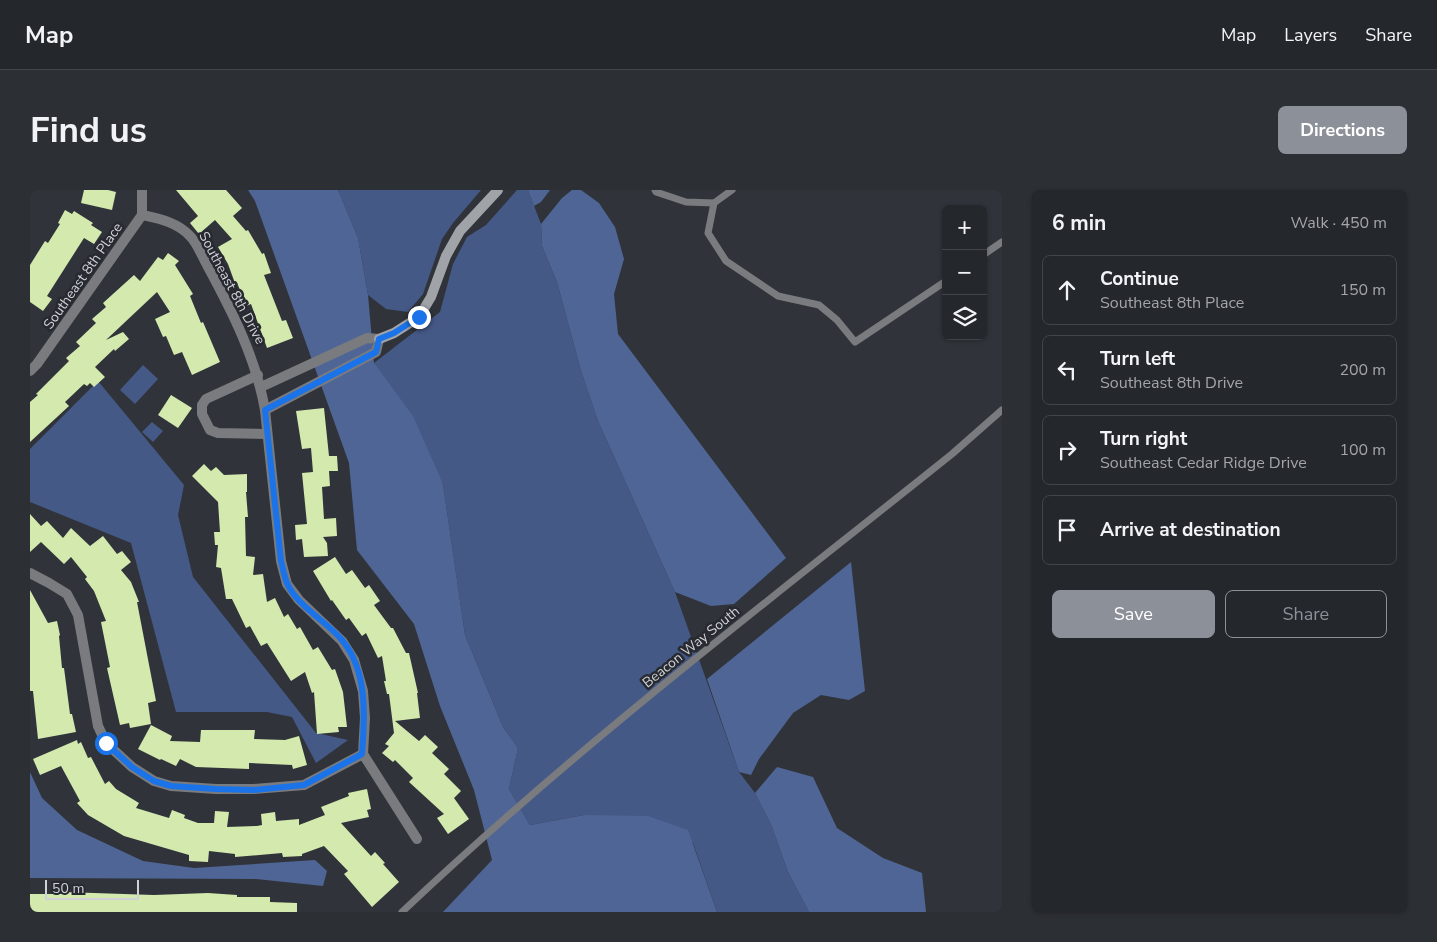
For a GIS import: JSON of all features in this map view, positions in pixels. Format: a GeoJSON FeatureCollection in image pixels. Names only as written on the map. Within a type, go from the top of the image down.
{"type":"FeatureCollection","features":[{"type":"Feature","properties":{"kind":"street"},"geometry":{"type":"LineString","coordinates":[[142,190],[142,215]]}},
{"type":"Feature","properties":{"kind":"street"},"geometry":{"type":"LineString","coordinates":[[261,387],[367,338],[379,339],[394,333],[419,317],[431,298],[446,256],[460,231],[498,190]]}},
{"type":"Feature","properties":{"kind":"street","name":"Southeast 8th Place"},"geometry":{"type":"LineString","coordinates":[[30,371],[37,364],[142,215]]}},
{"type":"Feature","properties":{"kind":"street","name":"Southeast 8th Drive"},"geometry":{"type":"LineString","coordinates":[[142,215],[173,222],[191,236],[219,288],[252,357],[261,387],[265,410],[281,561],[287,584],[299,600],[342,640],[354,660],[362,691],[364,709],[362,754]]}},
{"type":"Feature","properties":{"kind":"street"},"geometry":{"type":"LineString","coordinates":[[265,410],[376,352],[379,339]]}},
{"type":"Feature","properties":{"kind":"street"},"geometry":{"type":"LineString","coordinates":[[258,375],[206,399],[202,405],[202,414],[210,430],[218,433],[268,434]]}},
{"type":"Feature","properties":{"kind":"street"},"geometry":{"type":"LineString","coordinates":[[30,573],[67,594],[78,615],[98,726],[106,743],[132,767],[154,781],[171,786],[254,790],[304,785],[362,754],[416,839]]}},
{"type":"Feature","properties":{"kind":"lane"},"geometry":{"type":"LineString","coordinates":[[655,190],[656,192],[686,202],[714,203],[732,190]]}},
{"type":"Feature","properties":{"kind":"lane"},"geometry":{"type":"LineString","coordinates":[[714,203],[708,233],[726,261],[778,296],[819,305],[856,342],[942,284]]}},
{"type":"Feature","properties":{"kind":"lane"},"geometry":{"type":"LineString","coordinates":[[987,252],[1002,242]]}},
{"type":"Feature","properties":{"kind":"lane","name":"Beacon Way South"},"geometry":{"type":"LineString","coordinates":[[402,912],[463,854],[585,748],[952,454],[1002,410]]}},
{"type":"Feature","properties":{"kind":"shaded area"},"geometry":{"type":"Polygon","coordinates":[[[248,190],[338,190],[358,238],[368,295],[374,363],[413,416],[443,484],[465,635],[503,727],[518,748],[509,789],[530,825],[584,815],[648,816],[688,830],[717,912],[443,912],[492,860],[474,790],[440,706],[414,624],[357,550],[349,463],[255,201],[248,190]]]}},
{"type":"Feature","properties":{"kind":"shaded area"},"geometry":{"type":"Polygon","coordinates":[[[338,190],[481,190],[442,239],[423,294],[408,312],[386,309],[368,295],[358,238],[338,190]]]}},
{"type":"Feature","properties":{"kind":"shaded area"},"geometry":{"type":"Polygon","coordinates":[[[517,190],[528,190],[541,224],[542,246],[557,282],[581,371],[598,421],[675,592],[739,772],[755,793],[772,827],[788,872],[809,912],[717,912],[693,843],[584,815],[530,825],[509,789],[518,748],[503,727],[465,635],[443,484],[374,363],[440,312],[453,264],[467,237],[486,225],[517,190]]]}},
{"type":"Feature","properties":{"kind":"shaded area"},"geometry":{"type":"Polygon","coordinates":[[[528,190],[550,190],[541,202],[534,206],[528,190]]]}},
{"type":"Feature","properties":{"kind":"shaded area"},"geometry":{"type":"Polygon","coordinates":[[[572,190],[581,190],[599,203],[615,227],[624,259],[614,294],[618,334],[786,558],[734,604],[711,606],[675,592],[598,421],[581,371],[557,282],[542,246],[541,224],[562,198],[572,190]]]}},
{"type":"Feature","properties":{"kind":"shaded area"},"geometry":{"type":"Polygon","coordinates":[[[143,365],[158,379],[135,404],[120,390],[143,365]]]}},
{"type":"Feature","properties":{"kind":"shaded area"},"geometry":{"type":"Polygon","coordinates":[[[98,381],[184,485],[178,515],[193,577],[316,733],[348,740],[316,763],[292,717],[267,712],[176,712],[131,543],[30,502],[30,449],[98,381]]]}},
{"type":"Feature","properties":{"kind":"shaded area"},"geometry":{"type":"Polygon","coordinates":[[[152,422],[163,431],[153,442],[142,432],[152,422]]]}},
{"type":"Feature","properties":{"kind":"shaded area"},"geometry":{"type":"Polygon","coordinates":[[[851,562],[865,691],[849,700],[821,695],[793,713],[759,759],[751,775],[739,772],[707,679],[851,562]]]}},
{"type":"Feature","properties":{"kind":"shaded area"},"geometry":{"type":"Polygon","coordinates":[[[777,767],[813,777],[837,828],[883,858],[922,873],[926,912],[809,912],[788,872],[772,827],[755,793],[777,767]]]}},
{"type":"Feature","properties":{"kind":"shaded area"},"geometry":{"type":"Polygon","coordinates":[[[30,772],[42,798],[77,830],[143,861],[194,868],[315,860],[327,871],[323,886],[256,879],[30,878],[30,772]]]}},
{"type":"Feature","properties":{"kind":"building"},"geometry":{"type":"Polygon","coordinates":[[[84,190],[116,192],[112,210],[81,203],[84,190]]]}},
{"type":"Feature","properties":{"kind":"building"},"geometry":{"type":"Polygon","coordinates":[[[176,190],[226,190],[242,208],[233,216],[246,231],[248,230],[262,254],[264,253],[271,273],[264,275],[282,321],[286,320],[293,338],[267,348],[251,304],[246,306],[238,285],[236,286],[228,264],[218,247],[232,239],[215,220],[199,234],[190,223],[198,216],[176,190]]]}},
{"type":"Feature","properties":{"kind":"building"},"geometry":{"type":"Polygon","coordinates":[[[65,210],[72,214],[74,211],[93,223],[91,225],[102,232],[94,244],[84,238],[47,296],[52,299],[43,311],[30,302],[30,265],[45,241],[48,243],[60,224],[58,223],[65,210]]]}},
{"type":"Feature","properties":{"kind":"building"},"geometry":{"type":"Polygon","coordinates":[[[168,253],[179,261],[175,265],[193,294],[190,296],[220,362],[192,375],[182,352],[174,355],[166,336],[163,337],[155,319],[170,312],[157,292],[106,340],[123,332],[129,339],[115,351],[114,349],[95,367],[105,377],[94,387],[90,383],[87,386],[84,384],[65,402],[69,406],[30,442],[30,402],[69,361],[66,358],[80,346],[76,342],[96,323],[92,319],[106,307],[103,303],[134,275],[140,281],[158,257],[163,260],[168,253]]]}},
{"type":"Feature","properties":{"kind":"building"},"geometry":{"type":"Polygon","coordinates":[[[171,395],[192,408],[178,428],[158,415],[171,395]]]}},
{"type":"Feature","properties":{"kind":"building"},"geometry":{"type":"Polygon","coordinates":[[[324,408],[329,456],[337,456],[338,471],[329,471],[330,486],[322,487],[324,519],[336,518],[337,536],[323,537],[327,543],[328,556],[304,557],[302,539],[296,540],[295,525],[307,524],[302,473],[313,472],[311,448],[302,449],[296,411],[324,408]]]}},
{"type":"Feature","properties":{"kind":"building"},"geometry":{"type":"Polygon","coordinates":[[[204,464],[211,471],[216,467],[224,475],[247,474],[248,517],[245,517],[246,556],[255,557],[253,575],[263,574],[267,602],[275,598],[284,617],[288,614],[297,629],[300,627],[313,650],[318,647],[332,670],[335,669],[343,692],[347,727],[338,727],[339,732],[317,734],[314,692],[312,693],[305,672],[291,681],[267,643],[261,646],[250,626],[246,628],[232,599],[226,599],[221,568],[216,567],[218,545],[215,545],[214,532],[220,532],[218,502],[192,476],[204,464]]]}},
{"type":"Feature","properties":{"kind":"building"},"geometry":{"type":"Polygon","coordinates":[[[30,514],[41,526],[47,521],[63,538],[71,528],[90,546],[103,536],[117,554],[122,551],[131,562],[121,570],[131,582],[139,602],[137,602],[156,701],[148,703],[151,724],[130,728],[129,723],[120,725],[107,668],[110,667],[101,622],[106,621],[94,591],[85,579],[87,577],[71,557],[64,564],[41,542],[30,552],[30,514]]]}},
{"type":"Feature","properties":{"kind":"building"},"geometry":{"type":"Polygon","coordinates":[[[335,557],[346,574],[352,570],[365,588],[369,585],[380,601],[374,605],[391,628],[393,628],[406,653],[409,653],[418,693],[420,718],[395,721],[419,741],[425,735],[438,747],[432,753],[449,769],[444,774],[461,791],[454,798],[469,819],[448,834],[437,818],[444,814],[409,782],[413,778],[395,760],[393,762],[382,753],[389,746],[385,744],[394,733],[389,694],[387,694],[384,681],[386,681],[382,656],[378,658],[366,633],[362,636],[349,618],[346,620],[331,601],[313,571],[335,557]]]}},
{"type":"Feature","properties":{"kind":"building"},"geometry":{"type":"Polygon","coordinates":[[[30,590],[48,623],[57,621],[60,635],[62,668],[64,668],[70,714],[72,714],[76,732],[38,739],[33,691],[30,691],[30,590]]]}},
{"type":"Feature","properties":{"kind":"building"},"geometry":{"type":"Polygon","coordinates":[[[151,725],[172,736],[170,741],[200,742],[201,730],[255,730],[254,739],[285,740],[299,736],[307,765],[293,769],[292,765],[249,763],[249,769],[196,767],[180,759],[176,766],[138,749],[151,725]]]}},
{"type":"Feature","properties":{"kind":"building"},"geometry":{"type":"Polygon","coordinates":[[[77,740],[78,744],[81,742],[88,758],[91,757],[105,784],[109,781],[116,789],[139,803],[136,808],[169,818],[172,810],[185,815],[184,818],[198,823],[214,823],[215,811],[229,812],[227,827],[257,826],[262,825],[261,814],[275,812],[276,821],[299,819],[299,825],[325,815],[321,807],[349,796],[348,793],[367,789],[371,809],[367,810],[369,817],[341,823],[371,856],[375,852],[399,882],[372,907],[344,874],[348,871],[324,846],[302,854],[302,856],[283,857],[282,853],[235,857],[235,854],[209,851],[208,862],[189,861],[189,855],[124,836],[88,815],[77,803],[80,801],[61,766],[40,775],[33,759],[77,740]]]}},
{"type":"Feature","properties":{"kind":"building"},"geometry":{"type":"Polygon","coordinates":[[[64,892],[154,895],[208,893],[237,895],[237,897],[270,897],[270,902],[297,903],[297,912],[30,912],[30,894],[64,894],[64,892]]]}},
{"type":"Feature","properties":{"kind":"route"},"geometry":{"type":"LineString","coordinates":[[106,743],[132,767],[154,781],[171,786],[216,789],[254,790],[304,785],[362,754],[365,718],[362,691],[354,660],[342,640],[299,600],[287,584],[281,561],[265,410],[376,352],[379,339],[394,333],[419,317]]}}]}
